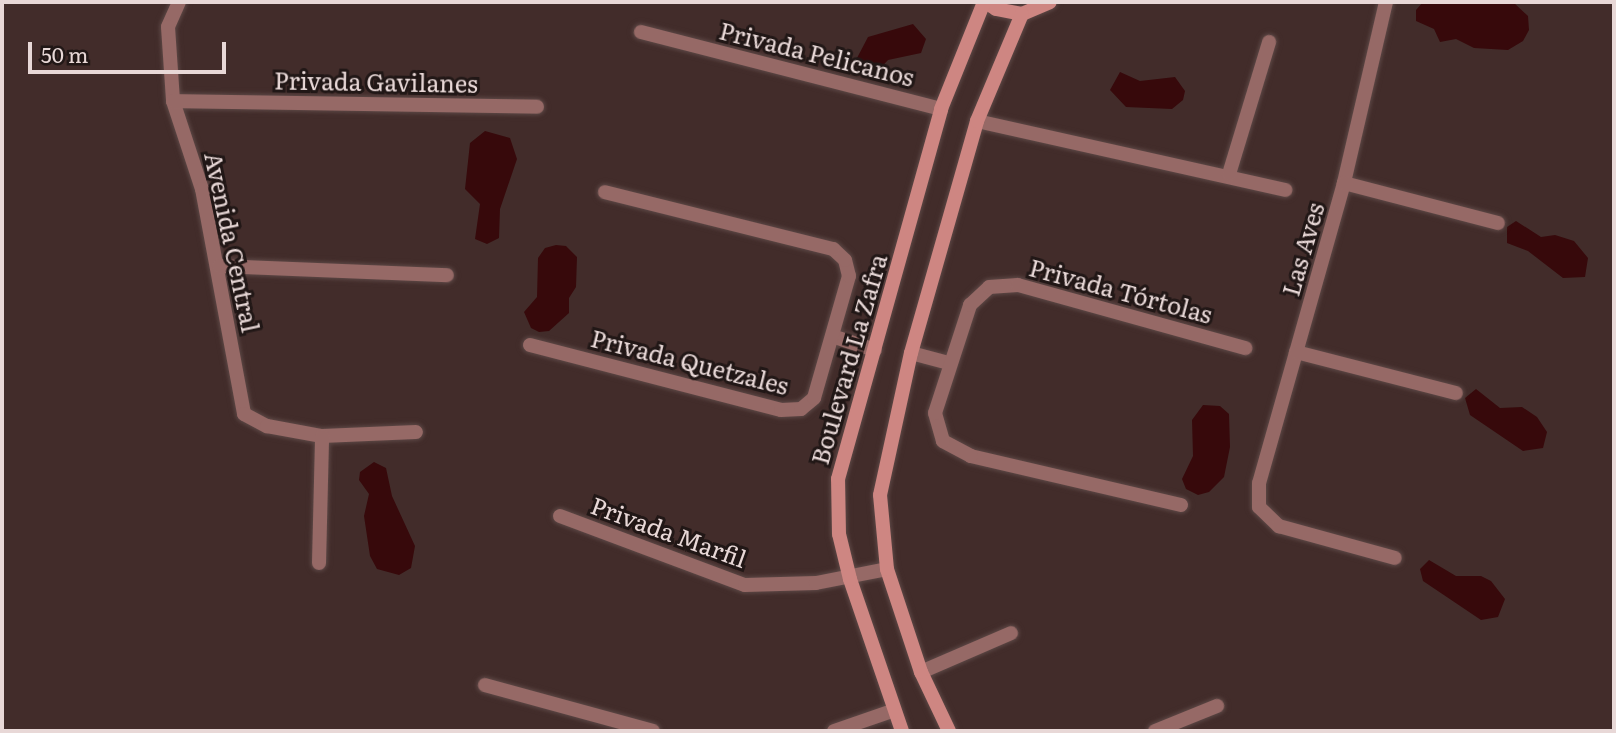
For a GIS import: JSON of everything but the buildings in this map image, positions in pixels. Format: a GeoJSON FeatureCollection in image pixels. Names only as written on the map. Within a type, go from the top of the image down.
{"type":"FeatureCollection","features":[{"type":"Feature","properties":{"kind":"street","name":"Avenida Central"},"geometry":{"type":"LineString","coordinates":[[179,2],[168,27],[173,101],[202,189],[219,266],[244,414],[267,426],[322,436],[416,432]]}},
{"type":"Feature","properties":{"kind":"street"},"geometry":{"type":"LineString","coordinates":[[985,2],[1022,14],[1050,2]]}},
{"type":"Feature","properties":{"kind":"street","name":"Boulevard La Zafra"},"geometry":{"type":"LineString","coordinates":[[902,731],[892,711],[850,579],[839,534],[838,479],[941,109],[985,2]]}},
{"type":"Feature","properties":{"kind":"street","name":"Las Aves"},"geometry":{"type":"LineString","coordinates":[[1387,2],[1344,183],[1259,483],[1259,507],[1279,526],[1395,558]]}},
{"type":"Feature","properties":{"kind":"street"},"geometry":{"type":"LineString","coordinates":[[949,731],[921,672],[887,569],[880,495],[911,353],[977,121],[1022,14]]}},
{"type":"Feature","properties":{"kind":"street","name":"Privada Pelicanos"},"geometry":{"type":"LineString","coordinates":[[641,32],[941,109]]}},
{"type":"Feature","properties":{"kind":"street"},"geometry":{"type":"LineString","coordinates":[[1228,174],[1269,42]]}},
{"type":"Feature","properties":{"kind":"street","name":"Privada Gavilanes"},"geometry":{"type":"LineString","coordinates":[[173,101],[537,107]]}},
{"type":"Feature","properties":{"kind":"street"},"geometry":{"type":"LineString","coordinates":[[977,121],[1228,174],[1285,190]]}},
{"type":"Feature","properties":{"kind":"street"},"geometry":{"type":"LineString","coordinates":[[1344,183],[1498,223]]}},
{"type":"Feature","properties":{"kind":"street","name":"Privada Quetzales"},"geometry":{"type":"LineString","coordinates":[[530,345],[781,410],[801,409],[814,398],[835,337],[849,276],[845,260],[833,249],[605,192]]}},
{"type":"Feature","properties":{"kind":"street"},"geometry":{"type":"LineString","coordinates":[[219,266],[447,275]]}},
{"type":"Feature","properties":{"kind":"street","name":"Privada Tórtolas"},"geometry":{"type":"LineString","coordinates":[[1181,505],[954,449],[943,441],[935,413],[970,305],[989,287],[1002,284],[1245,348]]}},
{"type":"Feature","properties":{"kind":"street"},"geometry":{"type":"LineString","coordinates":[[835,337],[875,350]]}},
{"type":"Feature","properties":{"kind":"street"},"geometry":{"type":"LineString","coordinates":[[1296,352],[1456,393]]}},
{"type":"Feature","properties":{"kind":"street"},"geometry":{"type":"LineString","coordinates":[[911,353],[949,363]]}},
{"type":"Feature","properties":{"kind":"street"},"geometry":{"type":"LineString","coordinates":[[319,563],[322,436]]}},
{"type":"Feature","properties":{"kind":"street","name":"Privada Marfil"},"geometry":{"type":"LineString","coordinates":[[560,516],[745,585],[850,579],[887,569]]}},
{"type":"Feature","properties":{"kind":"street"},"geometry":{"type":"LineString","coordinates":[[921,672],[1011,633]]}},
{"type":"Feature","properties":{"kind":"street"},"geometry":{"type":"LineString","coordinates":[[485,685],[653,731]]}},
{"type":"Feature","properties":{"kind":"street"},"geometry":{"type":"LineString","coordinates":[[1155,731],[1217,706]]}},
{"type":"Feature","properties":{"kind":"street"},"geometry":{"type":"LineString","coordinates":[[834,731],[892,711]]}},
{"type":"Feature","properties":{"kind":"shaded area"},"geometry":{"type":"Polygon","coordinates":[[[1423,2],[1513,2],[1528,16],[1529,30],[1523,41],[1508,50],[1474,48],[1456,39],[1440,42],[1434,29],[1416,21],[1416,10],[1423,2]]]}},
{"type":"Feature","properties":{"kind":"shaded area"},"geometry":{"type":"Polygon","coordinates":[[[913,24],[926,39],[921,53],[888,60],[875,74],[861,71],[857,58],[868,37],[913,24]]]}},
{"type":"Feature","properties":{"kind":"shaded area"},"geometry":{"type":"Polygon","coordinates":[[[1120,72],[1140,81],[1175,77],[1185,91],[1183,100],[1172,109],[1126,107],[1110,90],[1120,72]]]}},
{"type":"Feature","properties":{"kind":"shaded area"},"geometry":{"type":"Polygon","coordinates":[[[485,131],[510,138],[517,159],[500,209],[499,238],[487,244],[475,239],[480,204],[465,189],[470,143],[485,131]]]}},
{"type":"Feature","properties":{"kind":"shaded area"},"geometry":{"type":"Polygon","coordinates":[[[1516,221],[1541,237],[1555,235],[1574,241],[1588,258],[1585,277],[1563,278],[1528,251],[1507,243],[1507,227],[1516,221]]]}},
{"type":"Feature","properties":{"kind":"shaded area"},"geometry":{"type":"Polygon","coordinates":[[[566,246],[577,257],[576,287],[569,298],[569,313],[549,331],[539,332],[531,328],[524,312],[537,297],[538,258],[545,248],[566,246]]]}},
{"type":"Feature","properties":{"kind":"shaded area"},"geometry":{"type":"Polygon","coordinates":[[[1476,389],[1500,408],[1522,407],[1537,417],[1547,432],[1543,448],[1523,451],[1470,415],[1465,398],[1476,389]]]}},
{"type":"Feature","properties":{"kind":"shaded area"},"geometry":{"type":"Polygon","coordinates":[[[1203,405],[1220,406],[1229,414],[1230,447],[1224,477],[1209,492],[1198,495],[1186,489],[1182,479],[1193,456],[1192,420],[1203,405]]]}},
{"type":"Feature","properties":{"kind":"shaded area"},"geometry":{"type":"Polygon","coordinates":[[[374,462],[386,468],[392,496],[415,546],[411,568],[399,575],[377,569],[370,556],[364,516],[369,494],[359,480],[360,472],[374,462]]]}},
{"type":"Feature","properties":{"kind":"shaded area"},"geometry":{"type":"Polygon","coordinates":[[[1429,560],[1456,576],[1481,576],[1491,581],[1505,599],[1498,617],[1481,620],[1423,581],[1420,569],[1429,560]]]}}]}
